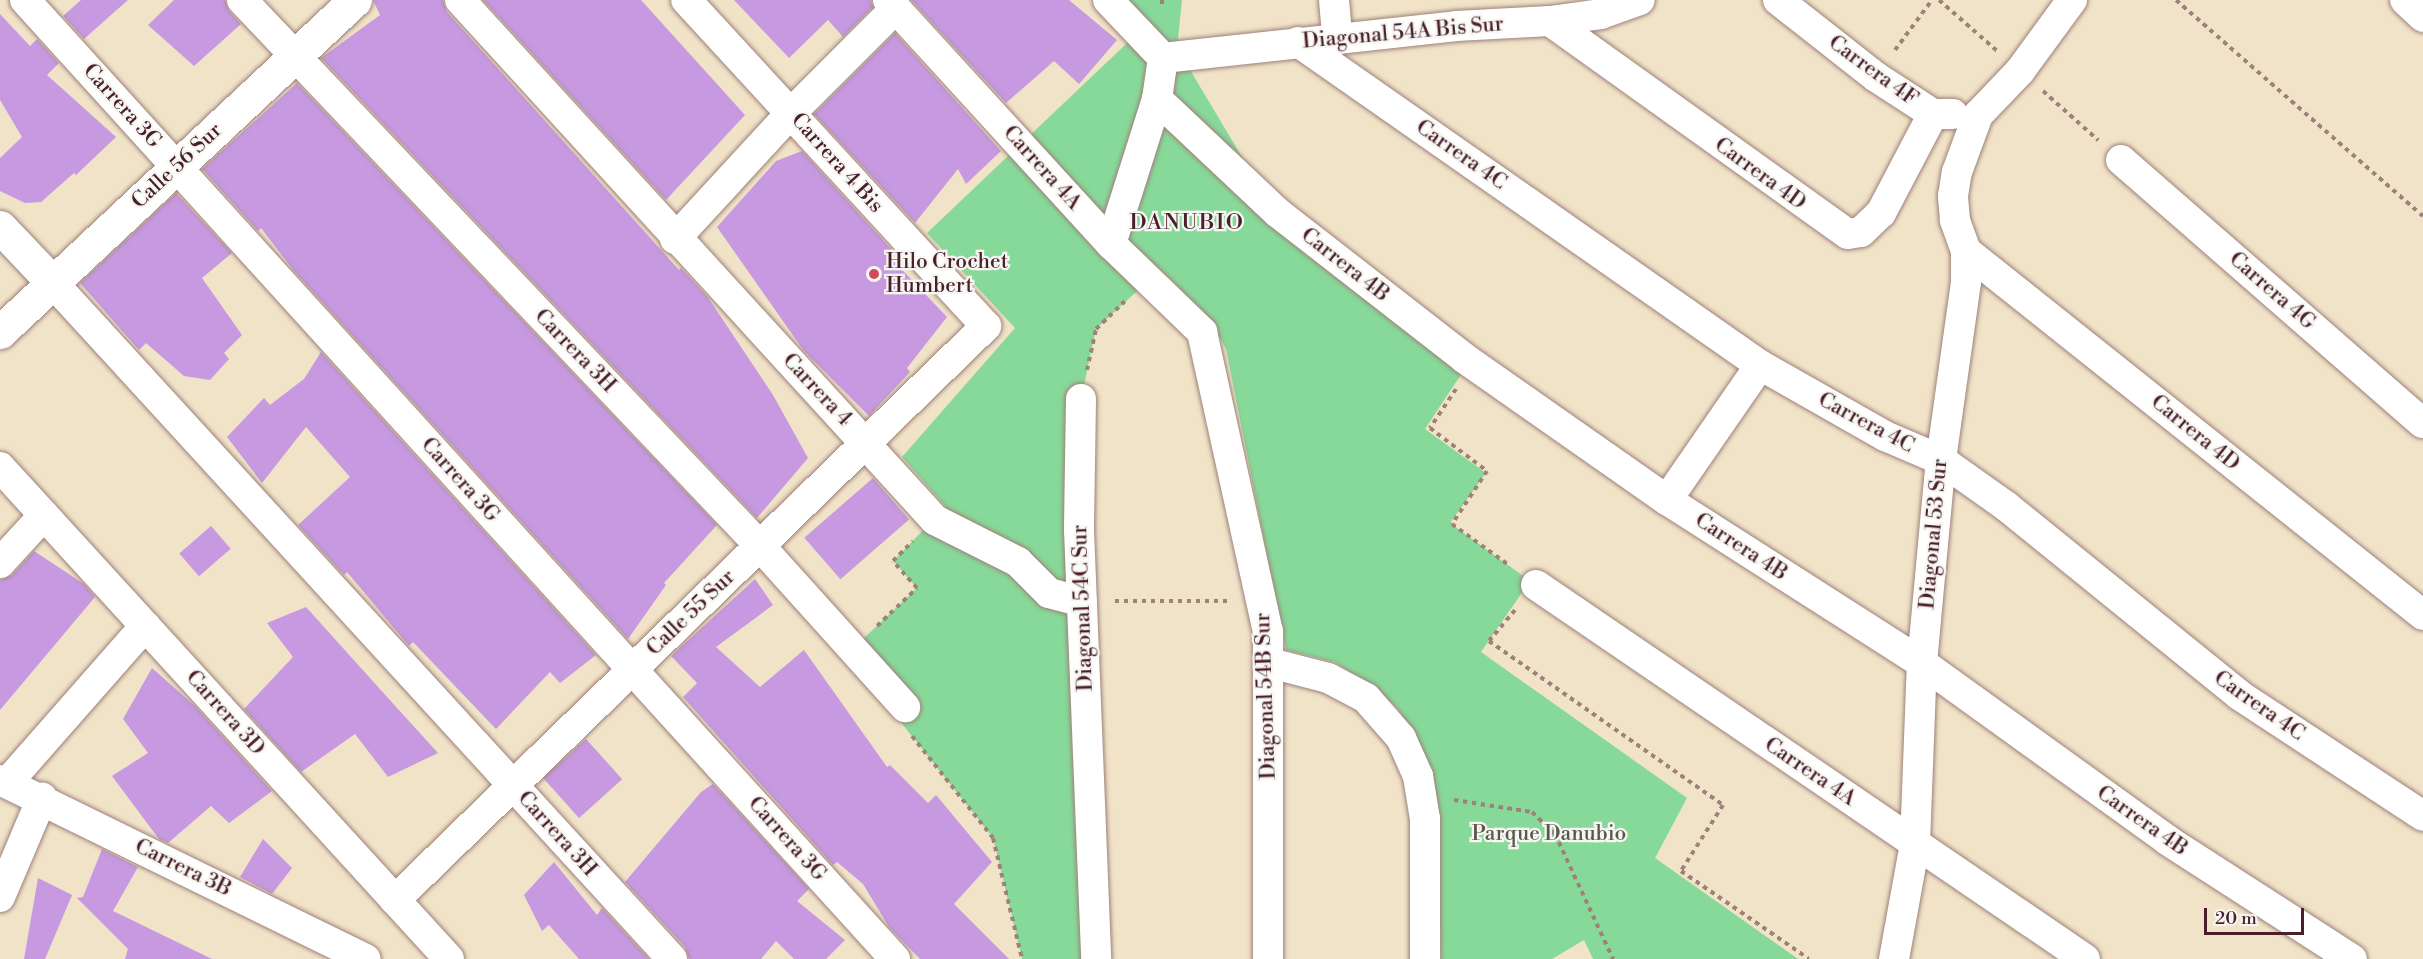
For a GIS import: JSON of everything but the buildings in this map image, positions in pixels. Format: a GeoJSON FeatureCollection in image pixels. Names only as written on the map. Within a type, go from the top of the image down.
{"type":"FeatureCollection","features":[{"type":"Feature","properties":{"kind":"street","name":"Carrera 3G"},"geometry":{"type":"LineString","coordinates":[[25,0],[896,959]]}},
{"type":"Feature","properties":{"kind":"street","name":"Carrera 3H"},"geometry":{"type":"LineString","coordinates":[[242,0],[760,546],[900,711]]}},
{"type":"Feature","properties":{"kind":"street","name":"Calle 56 Sur"},"geometry":{"type":"LineString","coordinates":[[0,332],[54,284],[176,166],[355,0]]}},
{"type":"Feature","properties":{"kind":"street","name":"Carrera 4"},"geometry":{"type":"LineString","coordinates":[[460,0],[675,239],[935,519],[1018,562],[1049,592],[1082,602]]}},
{"type":"Feature","properties":{"kind":"street","name":"Carrera 4 Bis"},"geometry":{"type":"LineString","coordinates":[[686,0],[986,327]]}},
{"type":"Feature","properties":{"kind":"street"},"geometry":{"type":"LineString","coordinates":[[1108,0],[1163,58],[1156,99],[1111,244]]}},
{"type":"Feature","properties":{"kind":"street"},"geometry":{"type":"LineString","coordinates":[[1334,0],[1337,38]]}},
{"type":"Feature","properties":{"kind":"street","name":"Diagonal 54A Bis Sur"},"geometry":{"type":"LineString","coordinates":[[1163,58],[1337,38],[1550,21],[1601,14],[1641,0]]}},
{"type":"Feature","properties":{"kind":"street","name":"Carrera 4F"},"geometry":{"type":"LineString","coordinates":[[1778,0],[1876,77],[1932,114],[1978,115]]}},
{"type":"Feature","properties":{"kind":"street"},"geometry":{"type":"LineString","coordinates":[[1978,115],[2020,71],[2072,0]]}},
{"type":"Feature","properties":{"kind":"street"},"geometry":{"type":"LineString","coordinates":[[2405,0],[2423,17]]}},
{"type":"Feature","properties":{"kind":"street"},"geometry":{"type":"LineString","coordinates":[[675,239],[892,4]]}},
{"type":"Feature","properties":{"kind":"street","name":"Carrera 4A"},"geometry":{"type":"LineString","coordinates":[[892,4],[1111,244],[1202,332]]}},
{"type":"Feature","properties":{"kind":"street","name":"Carrera 4D"},"geometry":{"type":"LineString","coordinates":[[1550,21],[1848,234],[1861,232],[1881,213],[1932,114]]}},
{"type":"Feature","properties":{"kind":"street","name":"Carrera 4C"},"geometry":{"type":"LineString","coordinates":[[1298,42],[1760,365],[1885,436],[1941,460],[2006,506],[2239,695],[2423,816]]}},
{"type":"Feature","properties":{"kind":"street","name":"Carrera 4B"},"geometry":{"type":"LineString","coordinates":[[1156,99],[1278,213],[1472,363],[1667,500],[1922,663],[2167,840],[2352,959]]}},
{"type":"Feature","properties":{"kind":"street","name":"Diagonal 53 Sur"},"geometry":{"type":"LineString","coordinates":[[1894,959],[1915,843],[1922,663],[1941,460],[1966,282],[1966,251],[1955,220],[1953,196],[1957,172],[1978,115]]}},
{"type":"Feature","properties":{"kind":"street","name":"Carrera 4G"},"geometry":{"type":"LineString","coordinates":[[2121,160],[2423,423]]}},
{"type":"Feature","properties":{"kind":"street"},"geometry":{"type":"LineString","coordinates":[[0,227],[54,284]]}},
{"type":"Feature","properties":{"kind":"street","name":"Carrera 4D"},"geometry":{"type":"LineString","coordinates":[[1966,251],[2423,615]]}},
{"type":"Feature","properties":{"kind":"street","name":"Carrera 3H"},"geometry":{"type":"LineString","coordinates":[[54,284],[672,959]]}},
{"type":"Feature","properties":{"kind":"street","name":"Calle 55 Sur"},"geometry":{"type":"LineString","coordinates":[[395,900],[986,327]]}},
{"type":"Feature","properties":{"kind":"street","name":"Diagonal 54B Sur"},"geometry":{"type":"LineString","coordinates":[[1202,332],[1264,601],[1270,663],[1268,959]]}},
{"type":"Feature","properties":{"kind":"street"},"geometry":{"type":"LineString","coordinates":[[1667,500],[1760,365]]}},
{"type":"Feature","properties":{"kind":"street","name":"Diagonal 54C Sur"},"geometry":{"type":"LineString","coordinates":[[1081,399],[1082,602],[1096,959]]}},
{"type":"Feature","properties":{"kind":"street","name":"Carrera 3D"},"geometry":{"type":"LineString","coordinates":[[0,467],[449,959]]}},
{"type":"Feature","properties":{"kind":"street"},"geometry":{"type":"LineString","coordinates":[[0,563],[44,515]]}},
{"type":"Feature","properties":{"kind":"street","name":"Carrera 4A"},"geometry":{"type":"LineString","coordinates":[[1536,585],[2085,959]]}},
{"type":"Feature","properties":{"kind":"street"},"geometry":{"type":"LineString","coordinates":[[4,781],[145,626]]}},
{"type":"Feature","properties":{"kind":"street"},"geometry":{"type":"LineString","coordinates":[[1270,663],[1328,678],[1366,699],[1401,738],[1418,776],[1425,819],[1425,959]]}},
{"type":"Feature","properties":{"kind":"street","name":"Carrera 3B"},"geometry":{"type":"LineString","coordinates":[[4,781],[365,959]]}},
{"type":"Feature","properties":{"kind":"street"},"geometry":{"type":"LineString","coordinates":[[0,897],[42,798]]}},
{"type":"Feature","properties":{"kind":"path"},"geometry":{"type":"LineString","coordinates":[[1876,77],[1932,0]]}},
{"type":"Feature","properties":{"kind":"path"},"geometry":{"type":"LineString","coordinates":[[2176,0],[2423,216]]}},
{"type":"Feature","properties":{"kind":"path"},"geometry":{"type":"LineString","coordinates":[[1081,399],[1096,329],[1148,280]]}},
{"type":"Feature","properties":{"kind":"path"},"geometry":{"type":"LineString","coordinates":[[1472,363],[1430,428],[1487,471],[1452,524],[1536,585],[1489,641],[1723,805],[1681,871],[1809,959]]}},
{"type":"Feature","properties":{"kind":"path"},"geometry":{"type":"LineString","coordinates":[[871,632],[917,588],[893,561],[935,519]]}},
{"type":"Feature","properties":{"kind":"path"},"geometry":{"type":"LineString","coordinates":[[1082,602],[1264,601]]}},
{"type":"Feature","properties":{"kind":"path"},"geometry":{"type":"LineString","coordinates":[[900,711],[993,838],[1022,959]]}},
{"type":"Feature","properties":{"kind":"path"},"geometry":{"type":"LineString","coordinates":[[1421,794],[1532,812],[1555,834],[1585,892],[1613,959]]}},
{"type":"Feature","properties":{"kind":"green space","name":"Parque Danubio"},"geometry":{"type":"Polygon","coordinates":[[[1121,0],[1182,0],[1177,48],[1277,216],[1468,364],[1425,429],[1486,473],[1450,523],[1530,581],[1481,652],[1687,798],[1655,858],[1798,959],[1593,959],[1584,940],[1552,959],[1441,959],[1438,825],[1416,739],[1398,709],[1371,684],[1334,662],[1286,650],[1226,349],[1210,319],[1167,276],[1148,281],[1096,329],[1081,399],[1096,959],[1022,959],[993,838],[895,715],[863,639],[917,588],[893,561],[946,507],[902,457],[1015,328],[927,233],[1144,27],[1121,0]]]}},
{"type":"Feature","properties":{"kind":"place","name":"Hilo Crochet Humbert"},"geometry":{"type":"Point","coordinates":[874,274]}},
{"type":"Feature","properties":{"kind":"district","name":"DANUBIO"},"geometry":{"type":"Point","coordinates":[1187,223]}}]}
